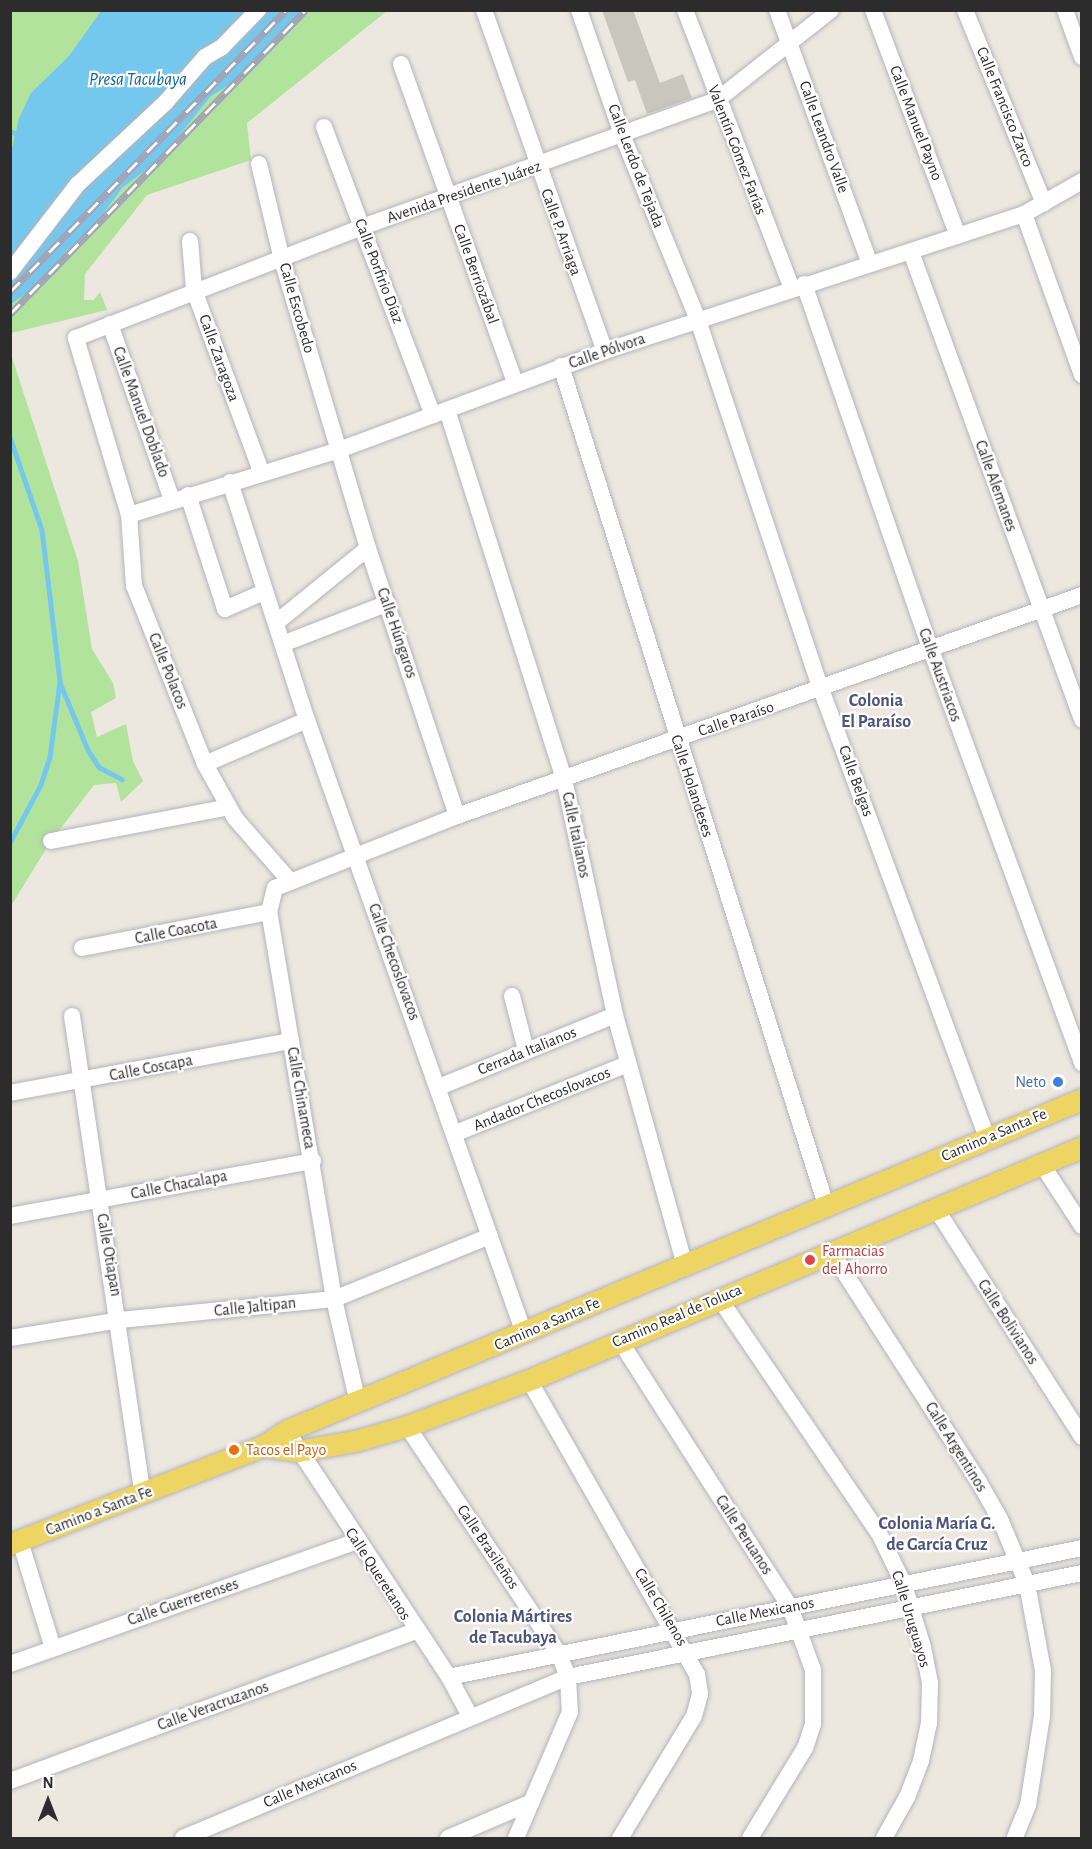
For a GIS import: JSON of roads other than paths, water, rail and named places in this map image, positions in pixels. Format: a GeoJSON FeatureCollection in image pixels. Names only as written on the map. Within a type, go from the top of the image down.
{"type":"FeatureCollection","features":[{"type":"Feature","properties":{"kind":"main road","name":"Camino a Santa Fe"},"geometry":{"type":"LineString","coordinates":[[15,1543],[263,1446],[288,1430],[358,1403],[1082,1099]]}},
{"type":"Feature","properties":{"kind":"main road","name":"Camino Real de Toluca"},"geometry":{"type":"LineString","coordinates":[[263,1446],[298,1450],[378,1436],[407,1426],[529,1380],[830,1250],[1082,1147]]}},
{"type":"Feature","properties":{"kind":"street"},"geometry":{"type":"LineString","coordinates":[[10,272],[77,185],[165,103],[205,57],[222,47],[258,10]]}},
{"type":"Feature","properties":{"kind":"street","name":"Calle P. Arriaga"},"geometry":{"type":"LineString","coordinates":[[484,10],[537,166],[605,351]]}},
{"type":"Feature","properties":{"kind":"street","name":"Calle Lerdo de Tejada"},"geometry":{"type":"LineString","coordinates":[[579,10],[623,137],[698,320]]}},
{"type":"Feature","properties":{"kind":"street","name":"Valentín Gómez Farías"},"geometry":{"type":"LineString","coordinates":[[685,10],[717,100],[798,287]]}},
{"type":"Feature","properties":{"kind":"street","name":"Calle Leandro Valle"},"geometry":{"type":"LineString","coordinates":[[777,10],[870,264]]}},
{"type":"Feature","properties":{"kind":"street","name":"Avenida Presidente Juárez"},"geometry":{"type":"LineString","coordinates":[[76,338],[194,290],[282,260],[362,227],[623,137],[717,100],[831,10]]}},
{"type":"Feature","properties":{"kind":"street","name":"Calle Manuel Payno"},"geometry":{"type":"LineString","coordinates":[[873,10],[958,236]]}},
{"type":"Feature","properties":{"kind":"street","name":"Calle Francisco Zarco"},"geometry":{"type":"LineString","coordinates":[[965,10],[1044,204]]}},
{"type":"Feature","properties":{"kind":"street"},"geometry":{"type":"LineString","coordinates":[[1065,10],[1082,57]]}},
{"type":"Feature","properties":{"kind":"street","name":"Calle Berriozábal"},"geometry":{"type":"LineString","coordinates":[[401,64],[515,382]]}},
{"type":"Feature","properties":{"kind":"street","name":"Calle Porfirio Díaz"},"geometry":{"type":"LineString","coordinates":[[324,127],[362,227],[440,412]]}},
{"type":"Feature","properties":{"kind":"street","name":"Calle Escobedo"},"geometry":{"type":"LineString","coordinates":[[259,164],[282,260],[339,450]]}},
{"type":"Feature","properties":{"kind":"street","name":"Calle Pólvora"},"geometry":{"type":"LineString","coordinates":[[129,515],[261,471],[339,450],[561,366],[1024,214],[1082,181]]}},
{"type":"Feature","properties":{"kind":"street"},"geometry":{"type":"LineString","coordinates":[[1024,214],[1082,375]]}},
{"type":"Feature","properties":{"kind":"street","name":"Calle Zaragoza"},"geometry":{"type":"LineString","coordinates":[[190,241],[194,290],[261,471]]}},
{"type":"Feature","properties":{"kind":"street","name":"Calle Alemanes"},"geometry":{"type":"LineString","coordinates":[[911,252],[1082,720]]}},
{"type":"Feature","properties":{"kind":"street","name":"Calle Austriacos"},"geometry":{"type":"LineString","coordinates":[[798,287],[1082,1063]]}},
{"type":"Feature","properties":{"kind":"street","name":"Calle Belgas"},"geometry":{"type":"LineString","coordinates":[[698,320],[822,689],[987,1138]]}},
{"type":"Feature","properties":{"kind":"street","name":"Calle Manuel Doblado"},"geometry":{"type":"LineString","coordinates":[[110,324],[180,498]]}},
{"type":"Feature","properties":{"kind":"street","name":"Calle Polacos"},"geometry":{"type":"LineString","coordinates":[[76,338],[129,515],[134,586],[205,764],[232,813]]}},
{"type":"Feature","properties":{"kind":"street","name":"Calle Holandeses"},"geometry":{"type":"LineString","coordinates":[[561,366],[677,740],[826,1205]]}},
{"type":"Feature","properties":{"kind":"street","name":"Calle Italianos"},"geometry":{"type":"LineString","coordinates":[[440,412],[564,779],[615,1015],[685,1265]]}},
{"type":"Feature","properties":{"kind":"street","name":"Calle Húngaros"},"geometry":{"type":"LineString","coordinates":[[339,450],[368,548],[457,816]]}},
{"type":"Feature","properties":{"kind":"street","name":"Calle Checoslovacos"},"geometry":{"type":"LineString","coordinates":[[230,482],[264,592],[285,642],[307,720],[440,1087],[524,1333]]}},
{"type":"Feature","properties":{"kind":"street"},"geometry":{"type":"LineString","coordinates":[[180,498],[225,609],[264,592]]}},
{"type":"Feature","properties":{"kind":"street"},"geometry":{"type":"LineString","coordinates":[[277,622],[368,548]]}},
{"type":"Feature","properties":{"kind":"street","name":"Calle Paraíso"},"geometry":{"type":"LineString","coordinates":[[289,880],[457,816],[822,689],[1082,595]]}},
{"type":"Feature","properties":{"kind":"street"},"geometry":{"type":"LineString","coordinates":[[285,642],[388,603]]}},
{"type":"Feature","properties":{"kind":"street"},"geometry":{"type":"LineString","coordinates":[[205,764],[307,720]]}},
{"type":"Feature","properties":{"kind":"street"},"geometry":{"type":"LineString","coordinates":[[51,841],[232,813],[289,880],[275,888],[269,912]]}},
{"type":"Feature","properties":{"kind":"street","name":"Calle Coacota"},"geometry":{"type":"LineString","coordinates":[[82,948],[269,912]]}},
{"type":"Feature","properties":{"kind":"street","name":"Calle Chinameca"},"geometry":{"type":"LineString","coordinates":[[269,912],[313,1161],[334,1299],[358,1403]]}},
{"type":"Feature","properties":{"kind":"street"},"geometry":{"type":"LineString","coordinates":[[512,996],[526,1050]]}},
{"type":"Feature","properties":{"kind":"street","name":"Cerrada Italianos"},"geometry":{"type":"LineString","coordinates":[[440,1087],[615,1015]]}},
{"type":"Feature","properties":{"kind":"street","name":"Calle Otiapan"},"geometry":{"type":"LineString","coordinates":[[72,1016],[99,1200],[120,1320],[143,1494]]}},
{"type":"Feature","properties":{"kind":"street","name":"Calle Coscapa"},"geometry":{"type":"LineString","coordinates":[[10,1093],[291,1041]]}},
{"type":"Feature","properties":{"kind":"street","name":"Andador Checoslovacos"},"geometry":{"type":"LineString","coordinates":[[456,1133],[628,1064]]}},
{"type":"Feature","properties":{"kind":"street","name":"Calle Chacalapa"},"geometry":{"type":"LineString","coordinates":[[10,1216],[313,1161]]}},
{"type":"Feature","properties":{"kind":"street"},"geometry":{"type":"LineString","coordinates":[[1041,1163],[1082,1226]]}},
{"type":"Feature","properties":{"kind":"street","name":"Calle Bolivianos"},"geometry":{"type":"LineString","coordinates":[[935,1207],[1082,1437]]}},
{"type":"Feature","properties":{"kind":"street","name":"Calle Jaltipan"},"geometry":{"type":"LineString","coordinates":[[10,1338],[120,1320],[334,1299],[490,1236]]}},
{"type":"Feature","properties":{"kind":"street","name":"Calle Argentinos"},"geometry":{"type":"LineString","coordinates":[[830,1250],[980,1484],[1019,1562],[1027,1584],[1043,1670],[1042,1716],[1028,1805],[1015,1839]]}},
{"type":"Feature","properties":{"kind":"street","name":"Calle Uruguayos"},"geometry":{"type":"LineString","coordinates":[[719,1298],[879,1533],[904,1585],[912,1609],[930,1683],[929,1723],[921,1761],[908,1797],[884,1839]]}},
{"type":"Feature","properties":{"kind":"street","name":"Calle Peruanos"},"geometry":{"type":"LineString","coordinates":[[620,1341],[790,1607],[801,1630],[813,1670],[813,1724],[805,1748],[750,1839]]}},
{"type":"Feature","properties":{"kind":"street","name":"Calle Chilenos"},"geometry":{"type":"LineString","coordinates":[[529,1380],[689,1653],[700,1694],[694,1716],[620,1839]]}},
{"type":"Feature","properties":{"kind":"street","name":"Calle Brasileños"},"geometry":{"type":"LineString","coordinates":[[407,1426],[559,1654],[568,1677],[570,1712],[516,1839]]}},
{"type":"Feature","properties":{"kind":"street","name":"Calle Queretanos"},"geometry":{"type":"LineString","coordinates":[[288,1430],[298,1450],[415,1631],[449,1677],[470,1716]]}},
{"type":"Feature","properties":{"kind":"street","name":"Calle Guerrerenses"},"geometry":{"type":"LineString","coordinates":[[10,1664],[357,1541]]}},
{"type":"Feature","properties":{"kind":"street"},"geometry":{"type":"LineString","coordinates":[[15,1543],[54,1648]]}},
{"type":"Feature","properties":{"kind":"street","name":"Calle Mexicanos"},"geometry":{"type":"LineString","coordinates":[[449,1677],[1082,1548]]}},
{"type":"Feature","properties":{"kind":"street","name":"Calle Mexicanos"},"geometry":{"type":"LineString","coordinates":[[183,1839],[470,1716],[568,1677],[1082,1573]]}},
{"type":"Feature","properties":{"kind":"street","name":"Calle Veracruzanos"},"geometry":{"type":"LineString","coordinates":[[10,1780],[415,1631]]}},
{"type":"Feature","properties":{"kind":"street"},"geometry":{"type":"LineString","coordinates":[[448,1839],[532,1802]]}},
{"type":"Feature","properties":{"kind":"water","name":"Presa Tacubaya"},"geometry":{"type":"Polygon","coordinates":[[[101,11],[308,11],[252,71],[211,96],[159,160],[122,188],[91,230],[66,251],[58,271],[11,304],[10,157],[19,118],[31,93],[69,56],[101,11]]]}},
{"type":"Feature","properties":{"kind":"waterway"},"geometry":{"type":"LineString","coordinates":[[10,131],[22,136]]}},
{"type":"Feature","properties":{"kind":"waterway"},"geometry":{"type":"LineString","coordinates":[[10,437],[42,530],[60,682],[50,757],[41,785],[10,843]]}},
{"type":"Feature","properties":{"kind":"waterway"},"geometry":{"type":"LineString","coordinates":[[61,685],[88,750],[99,767],[122,779]]}},
{"type":"Feature","properties":{"kind":"railway"},"geometry":{"type":"LineString","coordinates":[[10,292],[286,10]]}},
{"type":"Feature","properties":{"kind":"railway"},"geometry":{"type":"LineString","coordinates":[[10,314],[306,10]]}},
{"type":"Feature","properties":{"kind":"place","name":"Neto"},"geometry":{"type":"Point","coordinates":[1058,1082]}},
{"type":"Feature","properties":{"kind":"place","name":"Farmacias del Ahorro"},"geometry":{"type":"Point","coordinates":[810,1260]}},
{"type":"Feature","properties":{"kind":"place","name":"Tacos el Payo"},"geometry":{"type":"Point","coordinates":[234,1450]}},
{"type":"Feature","properties":{"kind":"district","name":"Colonia El Paraíso"},"geometry":{"type":"Point","coordinates":[876,712]}},
{"type":"Feature","properties":{"kind":"district","name":"Colonia María G. de García Cruz"},"geometry":{"type":"Point","coordinates":[937,1535]}},
{"type":"Feature","properties":{"kind":"district","name":"Colonia Mártires de Tacubaya"},"geometry":{"type":"Point","coordinates":[513,1628]}}]}
